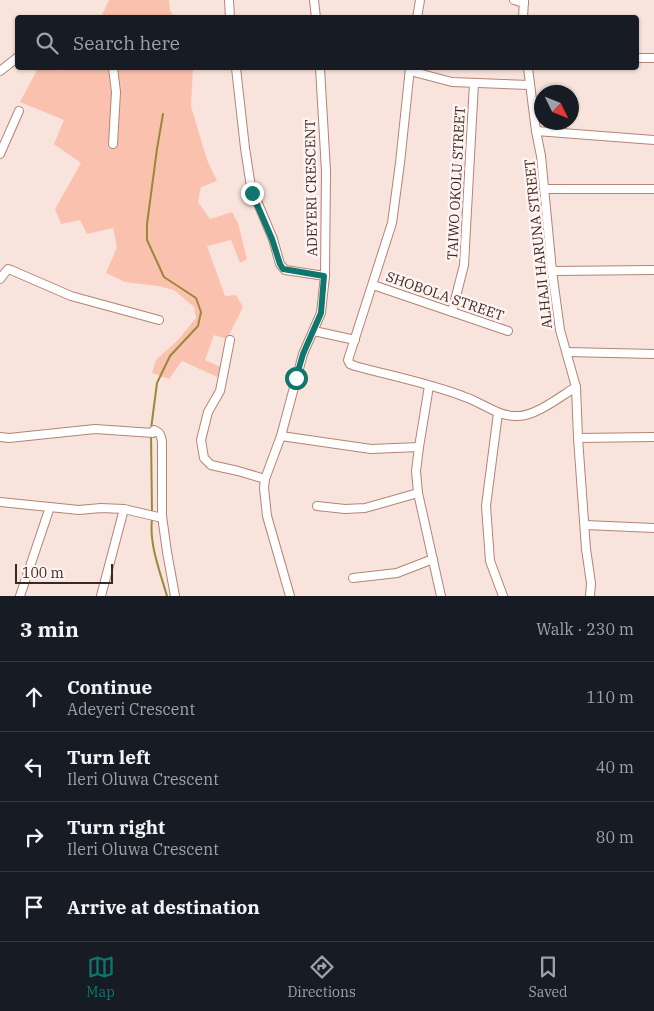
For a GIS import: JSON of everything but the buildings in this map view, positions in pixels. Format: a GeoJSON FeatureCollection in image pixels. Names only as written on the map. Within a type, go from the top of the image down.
{"type":"FeatureCollection","features":[{"type":"Feature","properties":{"kind":"street"},"geometry":{"type":"LineString","coordinates":[[229,0],[230,15]]}},
{"type":"Feature","properties":{"kind":"street"},"geometry":{"type":"LineString","coordinates":[[314,0],[316,15]]}},
{"type":"Feature","properties":{"kind":"street"},"geometry":{"type":"LineString","coordinates":[[418,15],[420,0]]}},
{"type":"Feature","properties":{"kind":"street"},"geometry":{"type":"LineString","coordinates":[[514,0],[524,2],[524,15]]}},
{"type":"Feature","properties":{"kind":"street"},"geometry":{"type":"LineString","coordinates":[[639,58],[654,58]]}},
{"type":"Feature","properties":{"kind":"street"},"geometry":{"type":"LineString","coordinates":[[0,72],[15,60]]}},
{"type":"Feature","properties":{"kind":"street"},"geometry":{"type":"LineString","coordinates":[[113,70],[116,92],[113,144]]}},
{"type":"Feature","properties":{"kind":"street"},"geometry":{"type":"LineString","coordinates":[[236,70],[244,148],[251,187],[280,264],[285,270],[324,276]]}},
{"type":"Feature","properties":{"kind":"street","name":"ADEYERI CRESCENT"},"geometry":{"type":"LineString","coordinates":[[290,596],[267,516],[264,488],[265,479],[282,436],[303,354],[321,313],[324,276],[326,171],[320,70]]}},
{"type":"Feature","properties":{"kind":"street"},"geometry":{"type":"LineString","coordinates":[[410,70],[392,223],[348,360],[350,364],[466,397],[498,413],[520,416],[530,413],[576,387]]}},
{"type":"Feature","properties":{"kind":"street"},"geometry":{"type":"LineString","coordinates":[[413,70],[445,80],[530,85]]}},
{"type":"Feature","properties":{"kind":"street","name":"ALHAJI HARUNA STREET"},"geometry":{"type":"LineString","coordinates":[[528,70],[536,131],[542,156],[552,271],[560,330],[576,387],[586,549],[591,583],[590,596]]}},
{"type":"Feature","properties":{"kind":"street","name":"TAIWO OKOLU STREET"},"geometry":{"type":"LineString","coordinates":[[452,312],[464,265],[474,83]]}},
{"type":"Feature","properties":{"kind":"street"},"geometry":{"type":"LineString","coordinates":[[0,154],[19,111]]}},
{"type":"Feature","properties":{"kind":"street"},"geometry":{"type":"LineString","coordinates":[[536,131],[654,140]]}},
{"type":"Feature","properties":{"kind":"street"},"geometry":{"type":"LineString","coordinates":[[0,132],[9,135]]}},
{"type":"Feature","properties":{"kind":"street"},"geometry":{"type":"LineString","coordinates":[[545,189],[654,189]]}},
{"type":"Feature","properties":{"kind":"street"},"geometry":{"type":"LineString","coordinates":[[0,279],[8,269],[71,296],[159,320]]}},
{"type":"Feature","properties":{"kind":"street"},"geometry":{"type":"LineString","coordinates":[[552,271],[654,270]]}},
{"type":"Feature","properties":{"kind":"street","name":"SHOBOLA STREET"},"geometry":{"type":"LineString","coordinates":[[373,285],[508,331]]}},
{"type":"Feature","properties":{"kind":"street"},"geometry":{"type":"LineString","coordinates":[[314,331],[355,340]]}},
{"type":"Feature","properties":{"kind":"street"},"geometry":{"type":"LineString","coordinates":[[230,340],[220,391],[208,412],[201,440],[204,458],[211,465],[238,470],[265,479]]}},
{"type":"Feature","properties":{"kind":"street"},"geometry":{"type":"LineString","coordinates":[[566,352],[654,354]]}},
{"type":"Feature","properties":{"kind":"street"},"geometry":{"type":"LineString","coordinates":[[429,386],[416,471],[418,493],[441,596]]}},
{"type":"Feature","properties":{"kind":"street"},"geometry":{"type":"LineString","coordinates":[[498,413],[486,506],[490,561],[503,596]]}},
{"type":"Feature","properties":{"kind":"street"},"geometry":{"type":"LineString","coordinates":[[0,437],[9,438],[95,429],[154,431],[161,435],[160,516],[175,596]]}},
{"type":"Feature","properties":{"kind":"street"},"geometry":{"type":"LineString","coordinates":[[282,436],[371,449],[419,446]]}},
{"type":"Feature","properties":{"kind":"street"},"geometry":{"type":"LineString","coordinates":[[578,438],[654,437]]}},
{"type":"Feature","properties":{"kind":"street"},"geometry":{"type":"LineString","coordinates":[[317,506],[345,509],[365,508],[418,493]]}},
{"type":"Feature","properties":{"kind":"street"},"geometry":{"type":"LineString","coordinates":[[0,502],[78,510],[124,509],[160,516]]}},
{"type":"Feature","properties":{"kind":"street"},"geometry":{"type":"LineString","coordinates":[[20,596],[50,507]]}},
{"type":"Feature","properties":{"kind":"street"},"geometry":{"type":"LineString","coordinates":[[101,596],[124,509]]}},
{"type":"Feature","properties":{"kind":"street"},"geometry":{"type":"LineString","coordinates":[[585,525],[654,528]]}},
{"type":"Feature","properties":{"kind":"street"},"geometry":{"type":"LineString","coordinates":[[353,578],[397,573],[434,559]]}},
{"type":"Feature","properties":{"kind":"shaded area"},"geometry":{"type":"Polygon","coordinates":[[[109,0],[169,0],[170,10],[173,15],[102,15],[109,0]]]}},
{"type":"Feature","properties":{"kind":"shaded area"},"geometry":{"type":"Polygon","coordinates":[[[37,70],[193,70],[191,106],[207,160],[217,181],[201,187],[198,202],[210,219],[232,212],[238,223],[247,259],[240,263],[231,240],[207,246],[225,296],[236,295],[243,307],[227,339],[214,335],[205,360],[225,369],[222,379],[182,361],[169,379],[152,373],[156,360],[178,340],[196,318],[194,307],[174,290],[125,282],[106,273],[117,247],[113,228],[87,234],[80,220],[61,224],[55,209],[81,163],[54,144],[64,120],[20,102],[37,70]]]}},
{"type":"Feature","properties":{"kind":"waterway"},"geometry":{"type":"LineString","coordinates":[[151,429],[157,383],[170,356],[198,326],[201,312],[196,298],[164,277],[147,240],[147,224],[163,114]]}},
{"type":"Feature","properties":{"kind":"waterway"},"geometry":{"type":"LineString","coordinates":[[151,434],[152,514]]}},
{"type":"Feature","properties":{"kind":"waterway"},"geometry":{"type":"LineString","coordinates":[[152,519],[152,538],[158,568],[167,596]]}},
{"type":"Feature","properties":{"kind":"route"},"geometry":{"type":"LineString","coordinates":[[252,193],[283,269],[324,276],[321,313],[303,354],[296,378]]}}]}
